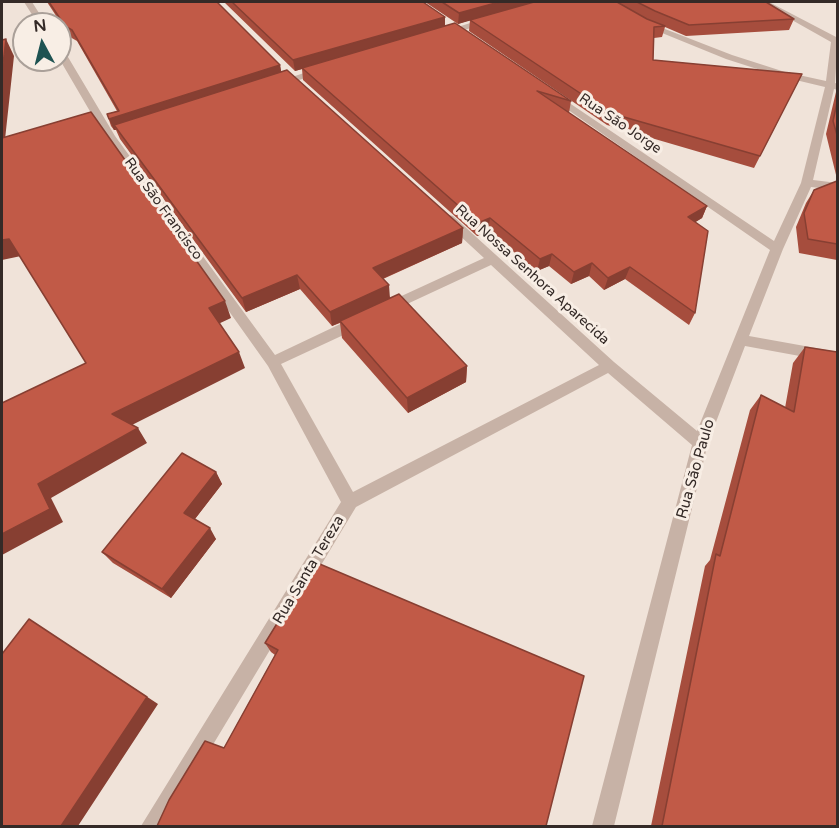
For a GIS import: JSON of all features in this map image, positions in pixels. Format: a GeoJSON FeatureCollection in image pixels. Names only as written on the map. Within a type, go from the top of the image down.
{"type":"FeatureCollection","features":[{"type":"Feature","properties":{"kind":"street"},"geometry":{"type":"LineString","coordinates":[[764,2],[837,41]]}},
{"type":"Feature","properties":{"kind":"street"},"geometry":{"type":"LineString","coordinates":[[631,16],[648,26],[709,50],[782,74],[833,87]]}},
{"type":"Feature","properties":{"kind":"street"},"geometry":{"type":"LineString","coordinates":[[434,36],[460,32],[498,17]]}},
{"type":"Feature","properties":{"kind":"street"},"geometry":{"type":"LineString","coordinates":[[447,22],[460,32]]}},
{"type":"Feature","properties":{"kind":"street","name":"Rua São Paulo"},"geometry":{"type":"LineString","coordinates":[[603,826],[700,443],[777,249],[807,183],[833,87],[837,41]]}},
{"type":"Feature","properties":{"kind":"street"},"geometry":{"type":"LineString","coordinates":[[270,86],[336,65]]}},
{"type":"Feature","properties":{"kind":"street","name":"Rua São Francisco"},"geometry":{"type":"LineString","coordinates":[[72,70],[273,362],[350,502]]}},
{"type":"Feature","properties":{"kind":"street","name":"Rua São Jorge"},"geometry":{"type":"LineString","coordinates":[[542,88],[777,249]]}},
{"type":"Feature","properties":{"kind":"street"},"geometry":{"type":"LineString","coordinates":[[807,183],[837,187]]}},
{"type":"Feature","properties":{"kind":"street","name":"Rua Nossa Senhora Aparecida"},"geometry":{"type":"LineString","coordinates":[[441,212],[609,366],[700,443]]}},
{"type":"Feature","properties":{"kind":"street"},"geometry":{"type":"LineString","coordinates":[[273,362],[493,259]]}},
{"type":"Feature","properties":{"kind":"street"},"geometry":{"type":"LineString","coordinates":[[741,340],[837,358]]}},
{"type":"Feature","properties":{"kind":"street","name":"Rua Santa Tereza"},"geometry":{"type":"LineString","coordinates":[[153,826],[350,502],[609,366]]}},
{"type":"Feature","properties":{"kind":"building"},"geometry":{"type":"Polygon","coordinates":[[[49,2],[217,2],[280,65],[109,119],[107,114],[119,111],[72,30],[72,12],[56,12],[49,2]]]}},
{"type":"Feature","properties":{"kind":"building"},"geometry":{"type":"Polygon","coordinates":[[[232,2],[423,2],[445,17],[293,60],[232,2]]]}},
{"type":"Feature","properties":{"kind":"building"},"geometry":{"type":"Polygon","coordinates":[[[442,2],[499,2],[459,13],[442,2]]]}},
{"type":"Feature","properties":{"kind":"building"},"geometry":{"type":"Polygon","coordinates":[[[534,2],[617,2],[665,26],[654,27],[653,60],[802,74],[760,156],[610,113],[470,20],[534,2]]]}},
{"type":"Feature","properties":{"kind":"building"},"geometry":{"type":"Polygon","coordinates":[[[637,2],[766,2],[794,19],[689,25],[637,2]]]}},
{"type":"Feature","properties":{"kind":"building"},"geometry":{"type":"Polygon","coordinates":[[[455,23],[571,101],[537,91],[707,206],[688,217],[708,231],[695,313],[630,267],[608,278],[592,263],[574,272],[552,254],[540,259],[490,218],[478,223],[302,68],[455,23]]]}},
{"type":"Feature","properties":{"kind":"building"},"geometry":{"type":"Polygon","coordinates":[[[6,39],[2,72],[2,40],[6,39]]]}},
{"type":"Feature","properties":{"kind":"building"},"geometry":{"type":"Polygon","coordinates":[[[287,70],[463,228],[373,268],[389,285],[330,312],[297,275],[242,298],[114,125],[287,70]]]}},
{"type":"Feature","properties":{"kind":"building"},"geometry":{"type":"Polygon","coordinates":[[[837,103],[837,135],[833,121],[837,103]]]}},
{"type":"Feature","properties":{"kind":"building"},"geometry":{"type":"Polygon","coordinates":[[[91,112],[225,301],[209,308],[239,352],[112,414],[138,428],[38,484],[50,509],[2,534],[2,403],[86,363],[9,239],[2,240],[2,138],[91,112]]]}},
{"type":"Feature","properties":{"kind":"building"},"geometry":{"type":"Polygon","coordinates":[[[837,181],[837,244],[808,239],[804,213],[814,190],[837,181]]]}},
{"type":"Feature","properties":{"kind":"building"},"geometry":{"type":"Polygon","coordinates":[[[399,294],[467,366],[407,398],[340,321],[399,294]]]}},
{"type":"Feature","properties":{"kind":"building"},"geometry":{"type":"Polygon","coordinates":[[[805,347],[837,352],[837,826],[662,826],[716,554],[720,556],[761,395],[794,412],[805,347]]]}},
{"type":"Feature","properties":{"kind":"building"},"geometry":{"type":"Polygon","coordinates":[[[182,453],[216,472],[184,513],[210,528],[162,589],[102,552],[182,453]]]}},
{"type":"Feature","properties":{"kind":"building"},"geometry":{"type":"Polygon","coordinates":[[[315,562],[584,676],[546,826],[157,826],[169,800],[205,741],[224,748],[278,650],[265,643],[315,562]]]}},
{"type":"Feature","properties":{"kind":"building"},"geometry":{"type":"Polygon","coordinates":[[[29,619],[147,697],[61,826],[2,826],[2,654],[29,619]]]}}]}
